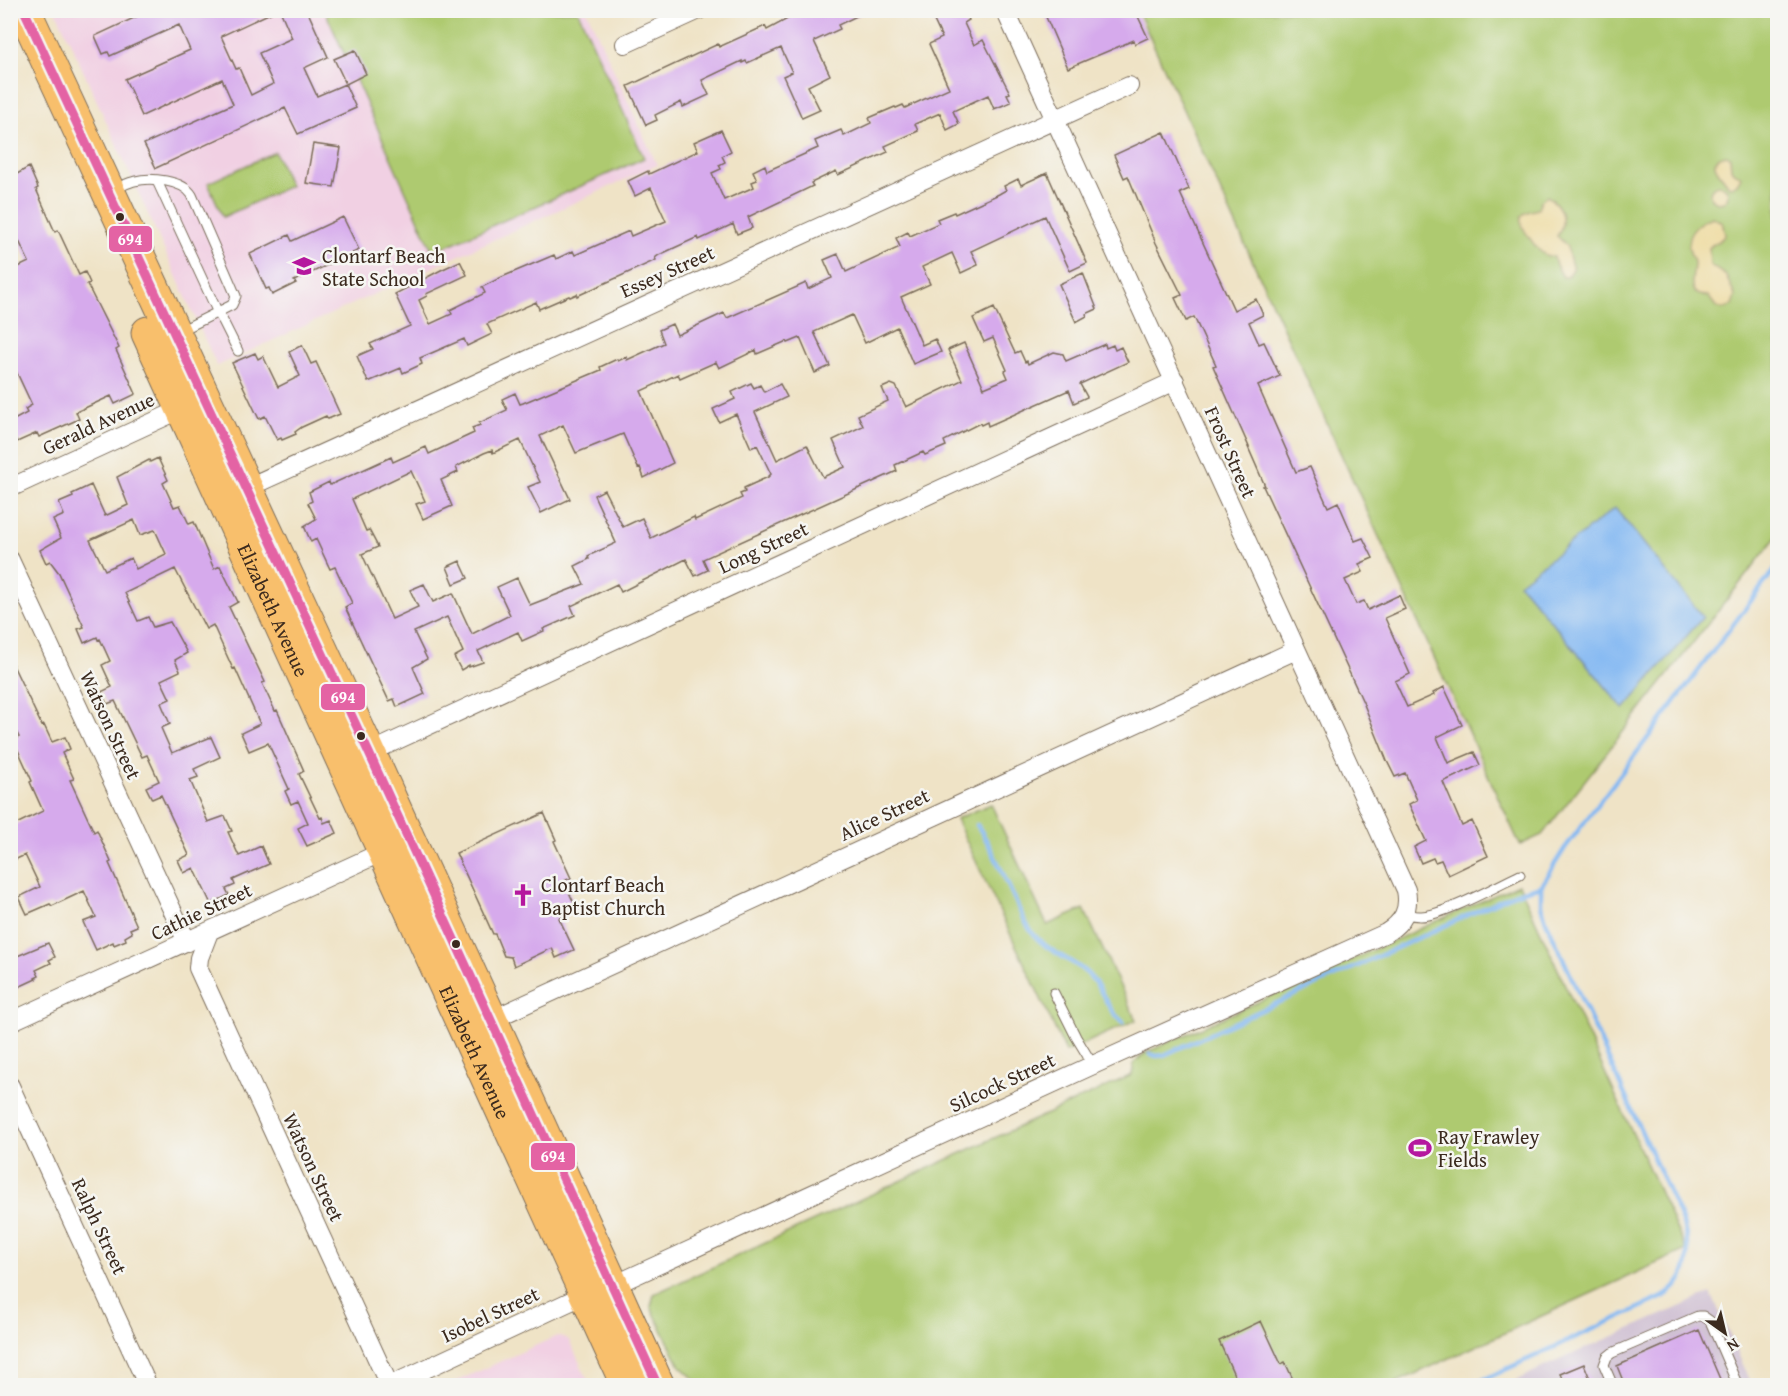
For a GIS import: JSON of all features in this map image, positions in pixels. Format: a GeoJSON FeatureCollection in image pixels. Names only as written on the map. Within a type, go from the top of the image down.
{"type":"FeatureCollection","features":[{"type":"Feature","properties":{"kind":"highway","name":"Elizabeth Avenue"},"geometry":{"type":"LineString","coordinates":[[24,10],[174,334],[193,404]]}},
{"type":"Feature","properties":{"kind":"highway","name":"Elizabeth Avenue"},"geometry":{"type":"LineString","coordinates":[[10,31],[235,493],[599,1290],[657,1386]]}},
{"type":"Feature","properties":{"kind":"highway","name":"Elizabeth Avenue"},"geometry":{"type":"LineString","coordinates":[[235,493],[369,753],[397,845],[490,1020],[599,1290],[628,1386]]}},
{"type":"Feature","properties":{"kind":"street"},"geometry":{"type":"LineString","coordinates":[[625,44],[699,10]]}},
{"type":"Feature","properties":{"kind":"street","name":"Frost Street"},"geometry":{"type":"LineString","coordinates":[[1005,10],[1406,890],[1408,897],[1406,914]]}},
{"type":"Feature","properties":{"kind":"street","name":"Essey Street"},"geometry":{"type":"LineString","coordinates":[[235,493],[1129,86]]}},
{"type":"Feature","properties":{"kind":"street","name":"Long Street"},"geometry":{"type":"LineString","coordinates":[[369,753],[1175,381]]}},
{"type":"Feature","properties":{"kind":"street","name":"Gerald Avenue"},"geometry":{"type":"LineString","coordinates":[[10,488],[193,404]]}},
{"type":"Feature","properties":{"kind":"street","name":"Watson Street"},"geometry":{"type":"LineString","coordinates":[[10,560],[187,942]]}},
{"type":"Feature","properties":{"kind":"street","name":"Alice Street"},"geometry":{"type":"LineString","coordinates":[[490,1020],[1296,650]]}},
{"type":"Feature","properties":{"kind":"street","name":"Cathie Street"},"geometry":{"type":"LineString","coordinates":[[10,1022],[397,845]]}},
{"type":"Feature","properties":{"kind":"street","name":"Silcock Street"},"geometry":{"type":"LineString","coordinates":[[599,1290],[1386,933],[1394,928],[1406,914]]}},
{"type":"Feature","properties":{"kind":"street"},"geometry":{"type":"LineString","coordinates":[[165,952],[198,968],[209,932]]}},
{"type":"Feature","properties":{"kind":"street","name":"Watson Street"},"geometry":{"type":"LineString","coordinates":[[198,968],[389,1385]]}},
{"type":"Feature","properties":{"kind":"street","name":"Ralph Street"},"geometry":{"type":"LineString","coordinates":[[10,1086],[148,1386]]}},
{"type":"Feature","properties":{"kind":"street","name":"Isobel Street"},"geometry":{"type":"LineString","coordinates":[[389,1385],[599,1290]]}},
{"type":"Feature","properties":{"kind":"lane"},"geometry":{"type":"LineString","coordinates":[[107,191],[135,181],[178,183],[189,191],[216,247],[236,296],[232,305],[174,334]]}},
{"type":"Feature","properties":{"kind":"lane"},"geometry":{"type":"LineString","coordinates":[[157,181],[238,351]]}},
{"type":"Feature","properties":{"kind":"lane"},"geometry":{"type":"LineString","coordinates":[[1406,914],[1430,915],[1520,875]]}},
{"type":"Feature","properties":{"kind":"lane"},"geometry":{"type":"LineString","coordinates":[[1054,993],[1093,1065]]}},
{"type":"Feature","properties":{"kind":"lane"},"geometry":{"type":"LineString","coordinates":[[1613,1386],[1604,1365],[1607,1357],[1698,1316],[1703,1316],[1710,1321],[1738,1386]]}},
{"type":"Feature","properties":{"kind":"shaded area","name":"Clontarf Beach State School"},"geometry":{"type":"Polygon","coordinates":[[[56,11],[587,11],[657,165],[217,366],[56,11]]]}},
{"type":"Feature","properties":{"kind":"shaded area"},"geometry":{"type":"Polygon","coordinates":[[[1711,1293],[1752,1385],[1504,1386],[1548,1365],[1711,1293]]]}},
{"type":"Feature","properties":{"kind":"shaded area"},"geometry":{"type":"Polygon","coordinates":[[[557,1336],[569,1340],[590,1385],[448,1385],[557,1336]]]}},
{"type":"Feature","properties":{"kind":"green space"},"geometry":{"type":"Polygon","coordinates":[[[325,11],[578,11],[644,158],[433,252],[325,11]]]}},
{"type":"Feature","properties":{"kind":"green space"},"geometry":{"type":"Polygon","coordinates":[[[1138,11],[1777,11],[1777,536],[1542,835],[1520,845],[1138,11]]]}},
{"type":"Feature","properties":{"kind":"green space"},"geometry":{"type":"Polygon","coordinates":[[[275,152],[290,186],[223,217],[208,183],[275,152]]]}},
{"type":"Feature","properties":{"kind":"green space"},"geometry":{"type":"Polygon","coordinates":[[[991,804],[1047,925],[1084,909],[1136,1020],[1066,1052],[956,819],[991,804]]]}},
{"type":"Feature","properties":{"kind":"green space"},"geometry":{"type":"Polygon","coordinates":[[[1519,884],[1686,1250],[1391,1385],[701,1385],[680,1366],[651,1307],[654,1294],[1132,1075],[1134,1063],[1145,1053],[1519,884]]]}},
{"type":"Feature","properties":{"kind":"sand"},"geometry":{"type":"Polygon","coordinates":[[[1726,155],[1730,157],[1731,169],[1741,177],[1732,187],[1728,185],[1715,165],[1719,158],[1726,155]]]}},
{"type":"Feature","properties":{"kind":"sand"},"geometry":{"type":"Polygon","coordinates":[[[1719,185],[1725,188],[1728,194],[1725,200],[1719,203],[1713,200],[1710,194],[1713,188],[1719,185]]]}},
{"type":"Feature","properties":{"kind":"sand"},"geometry":{"type":"Polygon","coordinates":[[[1547,196],[1556,204],[1561,214],[1562,225],[1557,236],[1568,251],[1573,269],[1568,277],[1563,277],[1554,257],[1545,255],[1538,249],[1525,232],[1521,221],[1524,214],[1538,209],[1541,201],[1547,196]]]}},
{"type":"Feature","properties":{"kind":"sand"},"geometry":{"type":"Polygon","coordinates":[[[1712,217],[1722,222],[1725,234],[1709,248],[1710,265],[1726,276],[1735,296],[1732,305],[1725,309],[1717,308],[1708,296],[1696,293],[1692,286],[1694,263],[1690,254],[1690,235],[1696,226],[1712,217]]]}},
{"type":"Feature","properties":{"kind":"water"},"geometry":{"type":"Polygon","coordinates":[[[1615,508],[1703,617],[1624,709],[1519,583],[1615,508]]]}},
{"type":"Feature","properties":{"kind":"building"},"geometry":{"type":"Polygon","coordinates":[[[151,10],[200,10],[202,17],[217,10],[277,10],[221,36],[251,95],[273,84],[259,53],[292,38],[280,10],[307,10],[328,57],[304,68],[317,96],[345,84],[356,108],[298,134],[285,108],[156,168],[144,144],[233,104],[222,79],[142,116],[125,79],[190,50],[179,25],[110,56],[108,52],[103,54],[95,36],[151,10]]]}},
{"type":"Feature","properties":{"kind":"building"},"geometry":{"type":"Polygon","coordinates":[[[804,10],[869,10],[838,25],[840,29],[814,41],[830,75],[808,86],[820,110],[802,118],[783,76],[792,72],[781,48],[747,63],[746,61],[742,63],[742,61],[702,80],[709,95],[683,107],[681,102],[655,115],[657,120],[646,125],[628,86],[718,44],[719,47],[765,26],[767,30],[804,10]]]}},
{"type":"Feature","properties":{"kind":"building"},"geometry":{"type":"Polygon","coordinates":[[[929,10],[964,10],[969,20],[964,23],[974,45],[983,40],[1010,93],[1007,94],[1011,102],[994,109],[988,95],[953,111],[959,124],[947,130],[940,113],[915,124],[918,131],[885,146],[888,152],[838,175],[836,171],[811,183],[813,186],[748,217],[752,228],[737,234],[733,224],[699,240],[698,237],[659,255],[655,258],[656,260],[577,296],[577,294],[569,296],[539,309],[536,302],[487,324],[492,334],[467,346],[464,339],[420,358],[422,364],[403,373],[401,368],[368,382],[357,356],[373,349],[370,344],[410,326],[395,294],[441,270],[460,261],[467,275],[426,294],[427,296],[419,300],[430,324],[452,314],[450,310],[485,293],[482,287],[502,277],[554,255],[556,259],[573,251],[575,255],[629,231],[631,236],[666,221],[651,188],[635,196],[628,181],[648,171],[649,174],[698,151],[694,142],[721,130],[731,151],[722,156],[725,162],[719,165],[721,169],[712,173],[724,200],[754,187],[752,182],[757,180],[753,171],[765,165],[767,171],[818,148],[815,141],[841,130],[844,136],[871,123],[869,118],[895,107],[903,105],[905,108],[949,88],[929,44],[942,38],[929,10]]]}},
{"type":"Feature","properties":{"kind":"building"},"geometry":{"type":"Polygon","coordinates":[[[1043,10],[1135,10],[1148,38],[1135,44],[1134,40],[1068,68],[1043,10]]]}},
{"type":"Feature","properties":{"kind":"building"},"geometry":{"type":"Polygon","coordinates":[[[355,50],[366,74],[346,84],[334,59],[355,50]]]}},
{"type":"Feature","properties":{"kind":"building"},"geometry":{"type":"Polygon","coordinates":[[[1164,132],[1189,189],[1180,193],[1234,310],[1256,299],[1263,315],[1249,322],[1259,344],[1264,342],[1280,376],[1258,386],[1296,472],[1310,467],[1328,507],[1338,502],[1355,541],[1363,538],[1373,558],[1359,564],[1363,572],[1345,580],[1356,604],[1364,601],[1368,610],[1399,595],[1405,609],[1385,618],[1410,674],[1395,681],[1407,707],[1434,695],[1433,693],[1444,687],[1462,725],[1437,737],[1448,763],[1474,752],[1480,765],[1443,782],[1462,826],[1472,821],[1488,856],[1448,875],[1441,860],[1435,862],[1433,858],[1421,863],[1414,847],[1426,841],[1409,804],[1417,800],[1405,773],[1395,777],[1387,761],[1363,702],[1263,486],[1265,486],[1249,447],[1213,366],[1216,365],[1194,317],[1186,321],[1175,298],[1182,295],[1156,243],[1128,176],[1124,178],[1114,155],[1164,132]]]}},
{"type":"Feature","properties":{"kind":"building"},"geometry":{"type":"Polygon","coordinates":[[[313,144],[341,148],[334,187],[306,183],[313,144]]]}},
{"type":"Feature","properties":{"kind":"building"},"geometry":{"type":"Polygon","coordinates":[[[29,167],[55,232],[58,230],[79,275],[85,272],[90,283],[87,284],[119,348],[116,350],[136,394],[115,404],[111,396],[76,412],[79,419],[39,437],[37,433],[17,442],[14,436],[10,437],[10,422],[27,413],[25,409],[32,405],[10,358],[10,271],[29,262],[18,239],[10,242],[10,178],[29,167]]]}},
{"type":"Feature","properties":{"kind":"building"},"geometry":{"type":"Polygon","coordinates":[[[1047,173],[1087,263],[1070,271],[1045,216],[971,251],[978,265],[961,273],[952,253],[922,267],[930,284],[901,297],[922,345],[935,339],[941,352],[913,364],[897,327],[865,343],[852,315],[814,332],[830,366],[815,373],[800,338],[757,354],[756,350],[719,368],[716,362],[680,378],[678,374],[641,391],[673,463],[644,478],[623,434],[576,453],[563,425],[540,436],[570,499],[541,513],[528,487],[540,482],[520,440],[493,453],[492,450],[484,453],[456,467],[458,472],[441,480],[452,506],[423,519],[416,504],[425,501],[411,471],[352,499],[366,531],[369,530],[378,547],[362,554],[392,619],[418,607],[410,590],[424,584],[433,602],[453,593],[472,634],[510,615],[497,587],[517,578],[530,605],[584,584],[575,566],[589,559],[588,556],[616,543],[594,495],[604,490],[623,527],[642,518],[651,538],[694,517],[695,520],[742,498],[740,494],[745,492],[744,488],[768,477],[771,474],[757,445],[751,448],[736,414],[719,422],[713,409],[735,399],[732,392],[751,383],[754,388],[760,385],[764,392],[780,384],[787,397],[755,412],[777,460],[807,445],[823,477],[845,467],[833,440],[863,426],[858,415],[888,401],[882,388],[891,384],[896,386],[906,407],[962,380],[948,350],[964,343],[984,388],[1008,378],[1005,371],[1007,370],[993,338],[984,342],[973,318],[994,308],[1015,353],[1020,351],[1028,364],[1054,352],[1063,354],[1066,361],[1105,344],[1106,348],[1113,345],[1115,350],[1121,347],[1128,362],[1080,384],[1087,397],[1074,403],[1069,390],[988,426],[987,422],[981,425],[980,423],[944,441],[946,446],[925,455],[923,452],[895,465],[897,471],[703,559],[708,570],[695,576],[686,559],[621,592],[617,584],[571,606],[575,615],[543,629],[544,631],[522,641],[518,632],[478,651],[483,662],[469,667],[469,665],[461,670],[454,657],[463,652],[447,617],[414,632],[427,659],[413,667],[425,694],[397,707],[394,699],[389,701],[345,607],[352,603],[335,567],[330,569],[316,539],[311,542],[304,526],[316,519],[308,503],[312,501],[309,492],[329,482],[330,485],[391,457],[393,462],[426,447],[429,454],[474,433],[472,428],[480,425],[479,423],[507,410],[502,399],[515,393],[520,404],[601,370],[600,367],[617,359],[618,361],[626,357],[627,360],[664,343],[659,330],[672,324],[677,335],[724,313],[727,318],[806,283],[808,289],[832,278],[824,260],[838,254],[846,272],[900,247],[896,238],[908,232],[910,236],[939,223],[937,219],[954,212],[955,214],[999,194],[1006,190],[1004,186],[1018,179],[1021,185],[1047,173]]]}},
{"type":"Feature","properties":{"kind":"building"},"geometry":{"type":"Polygon","coordinates":[[[343,217],[359,250],[294,281],[296,283],[272,295],[269,288],[266,289],[250,254],[289,235],[292,241],[343,217]]]}},
{"type":"Feature","properties":{"kind":"building"},"geometry":{"type":"Polygon","coordinates":[[[1083,273],[1097,309],[1076,322],[1059,284],[1083,273]]]}},
{"type":"Feature","properties":{"kind":"building"},"geometry":{"type":"Polygon","coordinates":[[[302,345],[311,364],[316,362],[340,414],[328,419],[326,416],[302,427],[295,432],[296,434],[277,440],[265,416],[259,419],[232,363],[255,353],[258,359],[263,356],[278,387],[300,376],[289,352],[302,345]]]}},
{"type":"Feature","properties":{"kind":"building"},"geometry":{"type":"Polygon","coordinates":[[[158,458],[168,480],[163,483],[174,507],[180,505],[189,524],[194,522],[214,569],[220,566],[238,602],[229,607],[304,771],[299,774],[320,818],[322,817],[324,823],[331,820],[337,833],[307,846],[298,828],[308,823],[298,801],[291,804],[285,791],[289,789],[268,743],[249,751],[241,733],[260,724],[235,668],[233,669],[213,625],[206,629],[175,569],[125,593],[138,621],[148,617],[153,627],[170,622],[187,653],[175,660],[180,671],[161,680],[170,699],[161,703],[170,724],[161,728],[172,753],[211,737],[220,757],[194,769],[198,777],[190,780],[208,822],[225,816],[232,831],[228,832],[239,856],[261,846],[269,864],[233,880],[235,885],[226,889],[229,895],[211,904],[194,868],[184,873],[178,860],[189,855],[161,795],[152,799],[146,787],[159,781],[147,755],[142,757],[115,701],[107,704],[101,692],[112,687],[102,665],[110,661],[100,639],[98,640],[97,637],[84,643],[78,629],[84,627],[59,573],[50,561],[46,563],[40,550],[61,538],[53,520],[64,515],[59,503],[91,485],[105,516],[128,505],[117,477],[149,460],[150,462],[158,458]],[[134,520],[90,540],[105,570],[131,558],[136,569],[166,554],[155,530],[140,535],[134,520]]]}},
{"type":"Feature","properties":{"kind":"building"},"geometry":{"type":"Polygon","coordinates":[[[460,561],[468,578],[454,584],[447,567],[460,561]]]}},
{"type":"Feature","properties":{"kind":"building"},"geometry":{"type":"Polygon","coordinates":[[[10,659],[52,742],[65,737],[70,749],[62,753],[74,779],[70,780],[94,832],[97,830],[137,926],[130,929],[132,933],[125,937],[126,940],[114,945],[113,942],[96,950],[83,922],[96,917],[84,891],[52,906],[50,904],[27,914],[19,897],[40,887],[25,855],[10,862],[10,827],[43,811],[13,739],[19,737],[10,720],[10,659]]]}},
{"type":"Feature","properties":{"kind":"building","name":"Clontarf Beach Baptist Church"},"geometry":{"type":"Polygon","coordinates":[[[544,813],[571,878],[564,881],[577,910],[559,918],[574,950],[556,958],[552,948],[514,966],[511,957],[504,956],[456,853],[544,813]]]}},
{"type":"Feature","properties":{"kind":"building"},"geometry":{"type":"Polygon","coordinates":[[[48,943],[55,957],[49,960],[51,963],[36,970],[39,976],[36,979],[10,991],[10,959],[48,943]]]}},
{"type":"Feature","properties":{"kind":"building"},"geometry":{"type":"Polygon","coordinates":[[[1261,1321],[1281,1364],[1285,1362],[1296,1386],[1239,1386],[1219,1341],[1261,1321]]]}},
{"type":"Feature","properties":{"kind":"building"},"geometry":{"type":"Polygon","coordinates":[[[1699,1330],[1723,1386],[1625,1386],[1617,1366],[1699,1330]]]}},
{"type":"Feature","properties":{"kind":"building"},"geometry":{"type":"Polygon","coordinates":[[[1584,1364],[1593,1386],[1565,1386],[1560,1374],[1584,1364]]]}},
{"type":"Feature","properties":{"kind":"waterway"},"geometry":{"type":"LineString","coordinates":[[1470,1386],[1663,1297],[1672,1290],[1684,1274],[1688,1255],[1683,1223],[1546,921],[1541,905],[1541,886],[1565,848],[1778,565]]}},
{"type":"Feature","properties":{"kind":"waterway"},"geometry":{"type":"LineString","coordinates":[[977,825],[993,852],[1021,914],[1032,932],[1042,943],[1088,974],[1113,1012],[1123,1022]]}},
{"type":"Feature","properties":{"kind":"waterway"},"geometry":{"type":"LineString","coordinates":[[1150,1054],[1164,1055],[1516,893],[1541,886]]}},
{"type":"Feature","properties":{"kind":"transit line","name":"694"},"geometry":{"type":"LineString","coordinates":[[24,10],[369,753],[658,1386]]}},
{"type":"Feature","properties":{"kind":"place","name":"Clontarf Beach State School"},"geometry":{"type":"Point","coordinates":[304,266]}},
{"type":"Feature","properties":{"kind":"place","name":"Clontarf Beach Baptist Church"},"geometry":{"type":"Point","coordinates":[523,895]}},
{"type":"Feature","properties":{"kind":"place","name":"Ray Frawley Fields"},"geometry":{"type":"Point","coordinates":[1420,1148]}}]}
